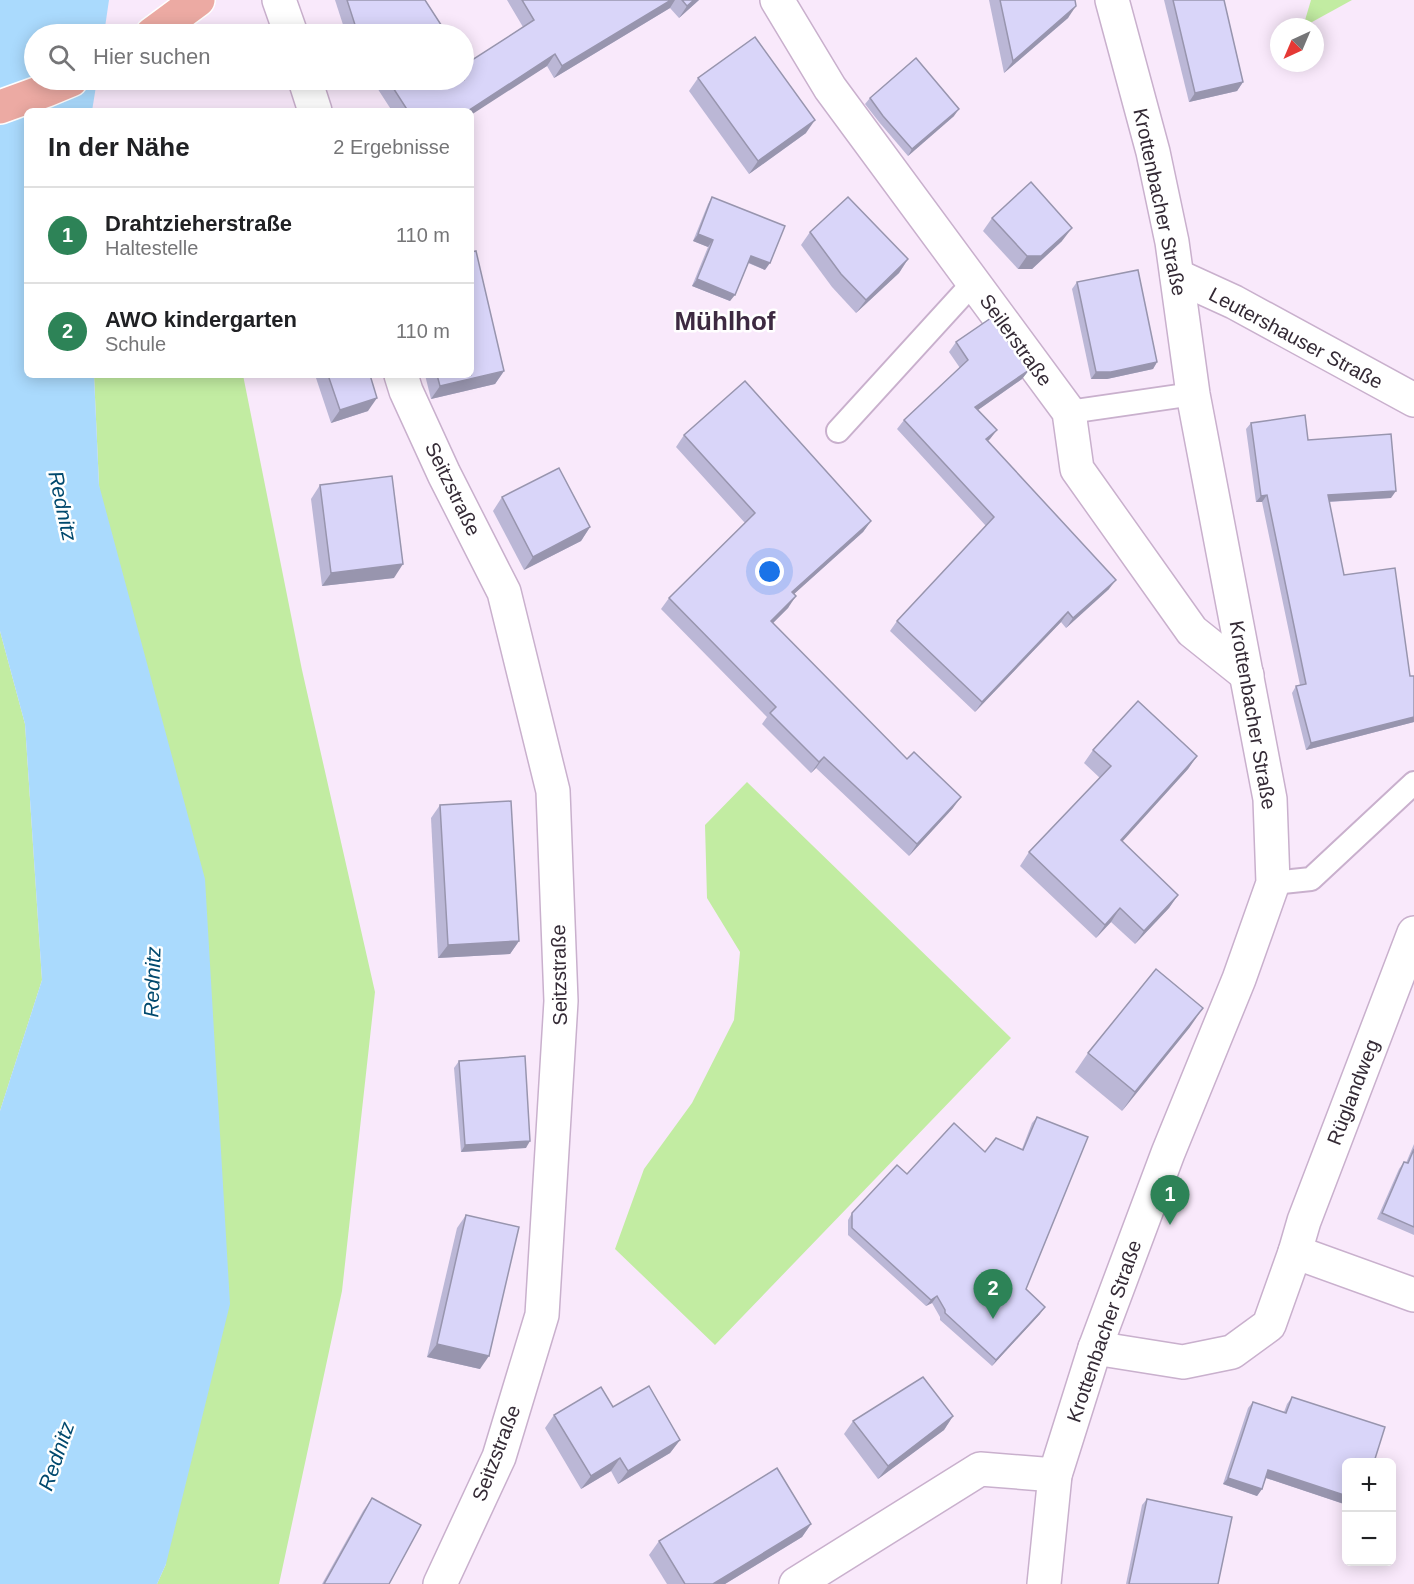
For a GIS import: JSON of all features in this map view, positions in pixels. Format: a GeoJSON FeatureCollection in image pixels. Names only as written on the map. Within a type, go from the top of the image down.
{"type":"FeatureCollection","features":[{"type":"Feature","properties":{"kind":"main road"},"geometry":{"type":"LineString","coordinates":[[166,24],[198,0]]}},
{"type":"Feature","properties":{"kind":"main road"},"geometry":{"type":"LineString","coordinates":[[0,107],[47,90]]}},
{"type":"Feature","properties":{"kind":"street"},"geometry":{"type":"LineString","coordinates":[[279,0],[287,24]]}},
{"type":"Feature","properties":{"kind":"street","name":"Seilerstraße"},"geometry":{"type":"LineString","coordinates":[[777,0],[830,88],[1069,412],[1077,469],[1192,632],[1247,675]]}},
{"type":"Feature","properties":{"kind":"street","name":"Krottenbacher Straße"},"geometry":{"type":"LineString","coordinates":[[1044,1584],[1055,1475],[1095,1348],[1168,1153],[1239,979],[1273,883],[1270,799],[1193,394],[1172,242],[1153,152],[1112,0]]}},
{"type":"Feature","properties":{"kind":"street"},"geometry":{"type":"LineString","coordinates":[[308,90],[314,108]]}},
{"type":"Feature","properties":{"kind":"street","name":"Leutershauser Straße"},"geometry":{"type":"LineString","coordinates":[[1177,276],[1234,302],[1414,400]]}},
{"type":"Feature","properties":{"kind":"street","name":"Seitzstraße"},"geometry":{"type":"LineString","coordinates":[[402,378],[444,474],[504,592],[507,603],[553,791],[561,1001],[542,1315],[499,1457],[440,1584]]}},
{"type":"Feature","properties":{"kind":"street","name":"Rüglandweg"},"geometry":{"type":"LineString","coordinates":[[1095,1348],[1183,1362],[1232,1352],[1269,1325],[1304,1221],[1414,933]]}},
{"type":"Feature","properties":{"kind":"street"},"geometry":{"type":"LineString","coordinates":[[1295,1252],[1414,1295]]}},
{"type":"Feature","properties":{"kind":"street"},"geometry":{"type":"LineString","coordinates":[[796,1584],[980,1469],[1055,1475]]}},
{"type":"Feature","properties":{"kind":"lane"},"geometry":{"type":"LineString","coordinates":[[838,431],[974,283]]}},
{"type":"Feature","properties":{"kind":"lane"},"geometry":{"type":"LineString","coordinates":[[1069,412],[1193,394]]}},
{"type":"Feature","properties":{"kind":"lane"},"geometry":{"type":"LineString","coordinates":[[1273,883],[1311,879],[1414,783]]}},
{"type":"Feature","properties":{"kind":"green space"},"geometry":{"type":"Polygon","coordinates":[[[1311,0],[1352,0],[1319,18],[1306,18],[1311,0]]]}},
{"type":"Feature","properties":{"kind":"green space"},"geometry":{"type":"Polygon","coordinates":[[[94,378],[244,378],[302,670],[375,992],[342,1291],[279,1584],[157,1584],[166,1564],[94,378]]]}},
{"type":"Feature","properties":{"kind":"green space"},"geometry":{"type":"Polygon","coordinates":[[[0,631],[25,724],[42,980],[0,1111],[0,631]]]}},
{"type":"Feature","properties":{"kind":"green space"},"geometry":{"type":"Polygon","coordinates":[[[747,782],[1011,1038],[715,1345],[615,1249],[644,1169],[692,1103],[734,1020],[740,952],[707,898],[705,825],[747,782]]]}},
{"type":"Feature","properties":{"kind":"water","name":"Rednitz"},"geometry":{"type":"Polygon","coordinates":[[[0,0],[109,0],[105,24],[24,24],[24,90],[95,90],[92,108],[24,108],[24,378],[94,378],[99,485],[205,879],[230,1304],[166,1564],[157,1584],[0,1584],[0,1111],[42,980],[25,724],[0,631],[0,0]]]}},
{"type":"Feature","properties":{"kind":"building"},"geometry":{"type":"Polygon","coordinates":[[[347,0],[425,0],[441,24],[355,24],[347,0]]]}},
{"type":"Feature","properties":{"kind":"building"},"geometry":{"type":"Polygon","coordinates":[[[522,0],[671,0],[562,66],[555,54],[473,108],[406,108],[394,90],[474,90],[474,59],[534,20],[522,0]]]}},
{"type":"Feature","properties":{"kind":"building"},"geometry":{"type":"Polygon","coordinates":[[[682,0],[694,0],[687,6],[682,0]]]}},
{"type":"Feature","properties":{"kind":"building"},"geometry":{"type":"Polygon","coordinates":[[[1000,0],[1075,0],[1076,6],[1013,61],[1000,0]]]}},
{"type":"Feature","properties":{"kind":"building"},"geometry":{"type":"Polygon","coordinates":[[[1173,0],[1224,0],[1243,82],[1195,93],[1173,0]]]}},
{"type":"Feature","properties":{"kind":"building"},"geometry":{"type":"Polygon","coordinates":[[[755,37],[815,120],[758,161],[698,78],[755,37]]]}},
{"type":"Feature","properties":{"kind":"building"},"geometry":{"type":"Polygon","coordinates":[[[916,58],[959,109],[912,149],[870,98],[916,58]]]}},
{"type":"Feature","properties":{"kind":"building"},"geometry":{"type":"Polygon","coordinates":[[[1031,182],[1072,228],[1041,256],[1027,256],[992,218],[1031,182]]]}},
{"type":"Feature","properties":{"kind":"building"},"geometry":{"type":"Polygon","coordinates":[[[712,197],[785,226],[770,263],[751,256],[735,295],[697,279],[713,240],[698,234],[712,197]]]}},
{"type":"Feature","properties":{"kind":"building"},"geometry":{"type":"Polygon","coordinates":[[[848,197],[908,259],[866,300],[841,274],[810,232],[848,197]]]}},
{"type":"Feature","properties":{"kind":"building"},"geometry":{"type":"Polygon","coordinates":[[[474,251],[476,251],[504,371],[440,386],[438,378],[474,378],[474,251]]]}},
{"type":"Feature","properties":{"kind":"building"},"geometry":{"type":"Polygon","coordinates":[[[1138,270],[1157,362],[1111,372],[1096,372],[1077,282],[1138,270]]]}},
{"type":"Feature","properties":{"kind":"building"},"geometry":{"type":"Polygon","coordinates":[[[991,318],[1029,370],[975,407],[997,430],[986,439],[1116,580],[1073,618],[1068,612],[982,702],[897,621],[994,517],[904,420],[968,360],[956,342],[991,318]]]}},
{"type":"Feature","properties":{"kind":"building"},"geometry":{"type":"Polygon","coordinates":[[[329,378],[371,378],[377,398],[340,410],[329,378]]]}},
{"type":"Feature","properties":{"kind":"building"},"geometry":{"type":"Polygon","coordinates":[[[745,381],[871,521],[792,592],[796,596],[771,621],[907,759],[914,752],[961,797],[917,844],[824,757],[819,762],[770,713],[776,707],[669,598],[755,513],[684,435],[745,381]]]}},
{"type":"Feature","properties":{"kind":"building"},"geometry":{"type":"Polygon","coordinates":[[[1305,415],[1308,440],[1391,434],[1396,491],[1328,495],[1344,575],[1395,568],[1410,676],[1414,676],[1414,717],[1311,743],[1296,686],[1306,684],[1267,495],[1261,496],[1251,423],[1305,415]]]}},
{"type":"Feature","properties":{"kind":"building"},"geometry":{"type":"Polygon","coordinates":[[[559,468],[590,527],[533,557],[502,497],[559,468]]]}},
{"type":"Feature","properties":{"kind":"building"},"geometry":{"type":"Polygon","coordinates":[[[392,476],[403,564],[331,573],[320,485],[392,476]]]}},
{"type":"Feature","properties":{"kind":"building"},"geometry":{"type":"Polygon","coordinates":[[[1138,701],[1197,756],[1121,840],[1178,895],[1144,931],[1120,908],[1105,925],[1029,852],[1111,766],[1093,750],[1138,701]]]}},
{"type":"Feature","properties":{"kind":"building"},"geometry":{"type":"Polygon","coordinates":[[[511,801],[519,941],[448,945],[440,805],[511,801]]]}},
{"type":"Feature","properties":{"kind":"building"},"geometry":{"type":"Polygon","coordinates":[[[1156,969],[1203,1008],[1135,1092],[1088,1053],[1156,969]]]}},
{"type":"Feature","properties":{"kind":"building"},"geometry":{"type":"Polygon","coordinates":[[[525,1056],[530,1141],[465,1145],[459,1061],[525,1056]]]}},
{"type":"Feature","properties":{"kind":"building"},"geometry":{"type":"Polygon","coordinates":[[[1037,1117],[1088,1137],[1026,1289],[1045,1307],[996,1360],[945,1313],[937,1296],[931,1300],[852,1228],[852,1213],[897,1165],[907,1174],[954,1123],[985,1152],[996,1138],[1023,1150],[1037,1117]]]}},
{"type":"Feature","properties":{"kind":"building"},"geometry":{"type":"Polygon","coordinates":[[[1414,1149],[1414,1227],[1382,1213],[1404,1162],[1408,1163],[1414,1149]]]}},
{"type":"Feature","properties":{"kind":"building"},"geometry":{"type":"Polygon","coordinates":[[[466,1215],[519,1227],[489,1356],[437,1344],[466,1215]]]}},
{"type":"Feature","properties":{"kind":"building"},"geometry":{"type":"Polygon","coordinates":[[[923,1377],[953,1416],[888,1466],[853,1421],[923,1377]]]}},
{"type":"Feature","properties":{"kind":"building"},"geometry":{"type":"Polygon","coordinates":[[[649,1386],[680,1440],[628,1471],[620,1458],[591,1476],[554,1415],[601,1387],[613,1407],[649,1386]]]}},
{"type":"Feature","properties":{"kind":"building"},"geometry":{"type":"Polygon","coordinates":[[[1292,1397],[1385,1427],[1375,1458],[1342,1458],[1342,1494],[1268,1470],[1262,1489],[1228,1478],[1253,1402],[1286,1413],[1292,1397]]]}},
{"type":"Feature","properties":{"kind":"building"},"geometry":{"type":"Polygon","coordinates":[[[777,1468],[811,1524],[713,1584],[685,1584],[659,1541],[777,1468]]]}},
{"type":"Feature","properties":{"kind":"building"},"geometry":{"type":"Polygon","coordinates":[[[372,1498],[421,1525],[389,1584],[324,1584],[372,1498]]]}},
{"type":"Feature","properties":{"kind":"building"},"geometry":{"type":"Polygon","coordinates":[[[1147,1499],[1232,1517],[1218,1584],[1129,1584],[1147,1499]]]}},
{"type":"Feature","properties":{"kind":"place","name":"Drahtzieherstraße"},"geometry":{"type":"Point","coordinates":[1170,1225]}},
{"type":"Feature","properties":{"kind":"place","name":"AWO kindergarten"},"geometry":{"type":"Point","coordinates":[993,1319]}},
{"type":"Feature","properties":{"kind":"district","name":"Mühlhof"},"geometry":{"type":"Point","coordinates":[725,321]}}]}
